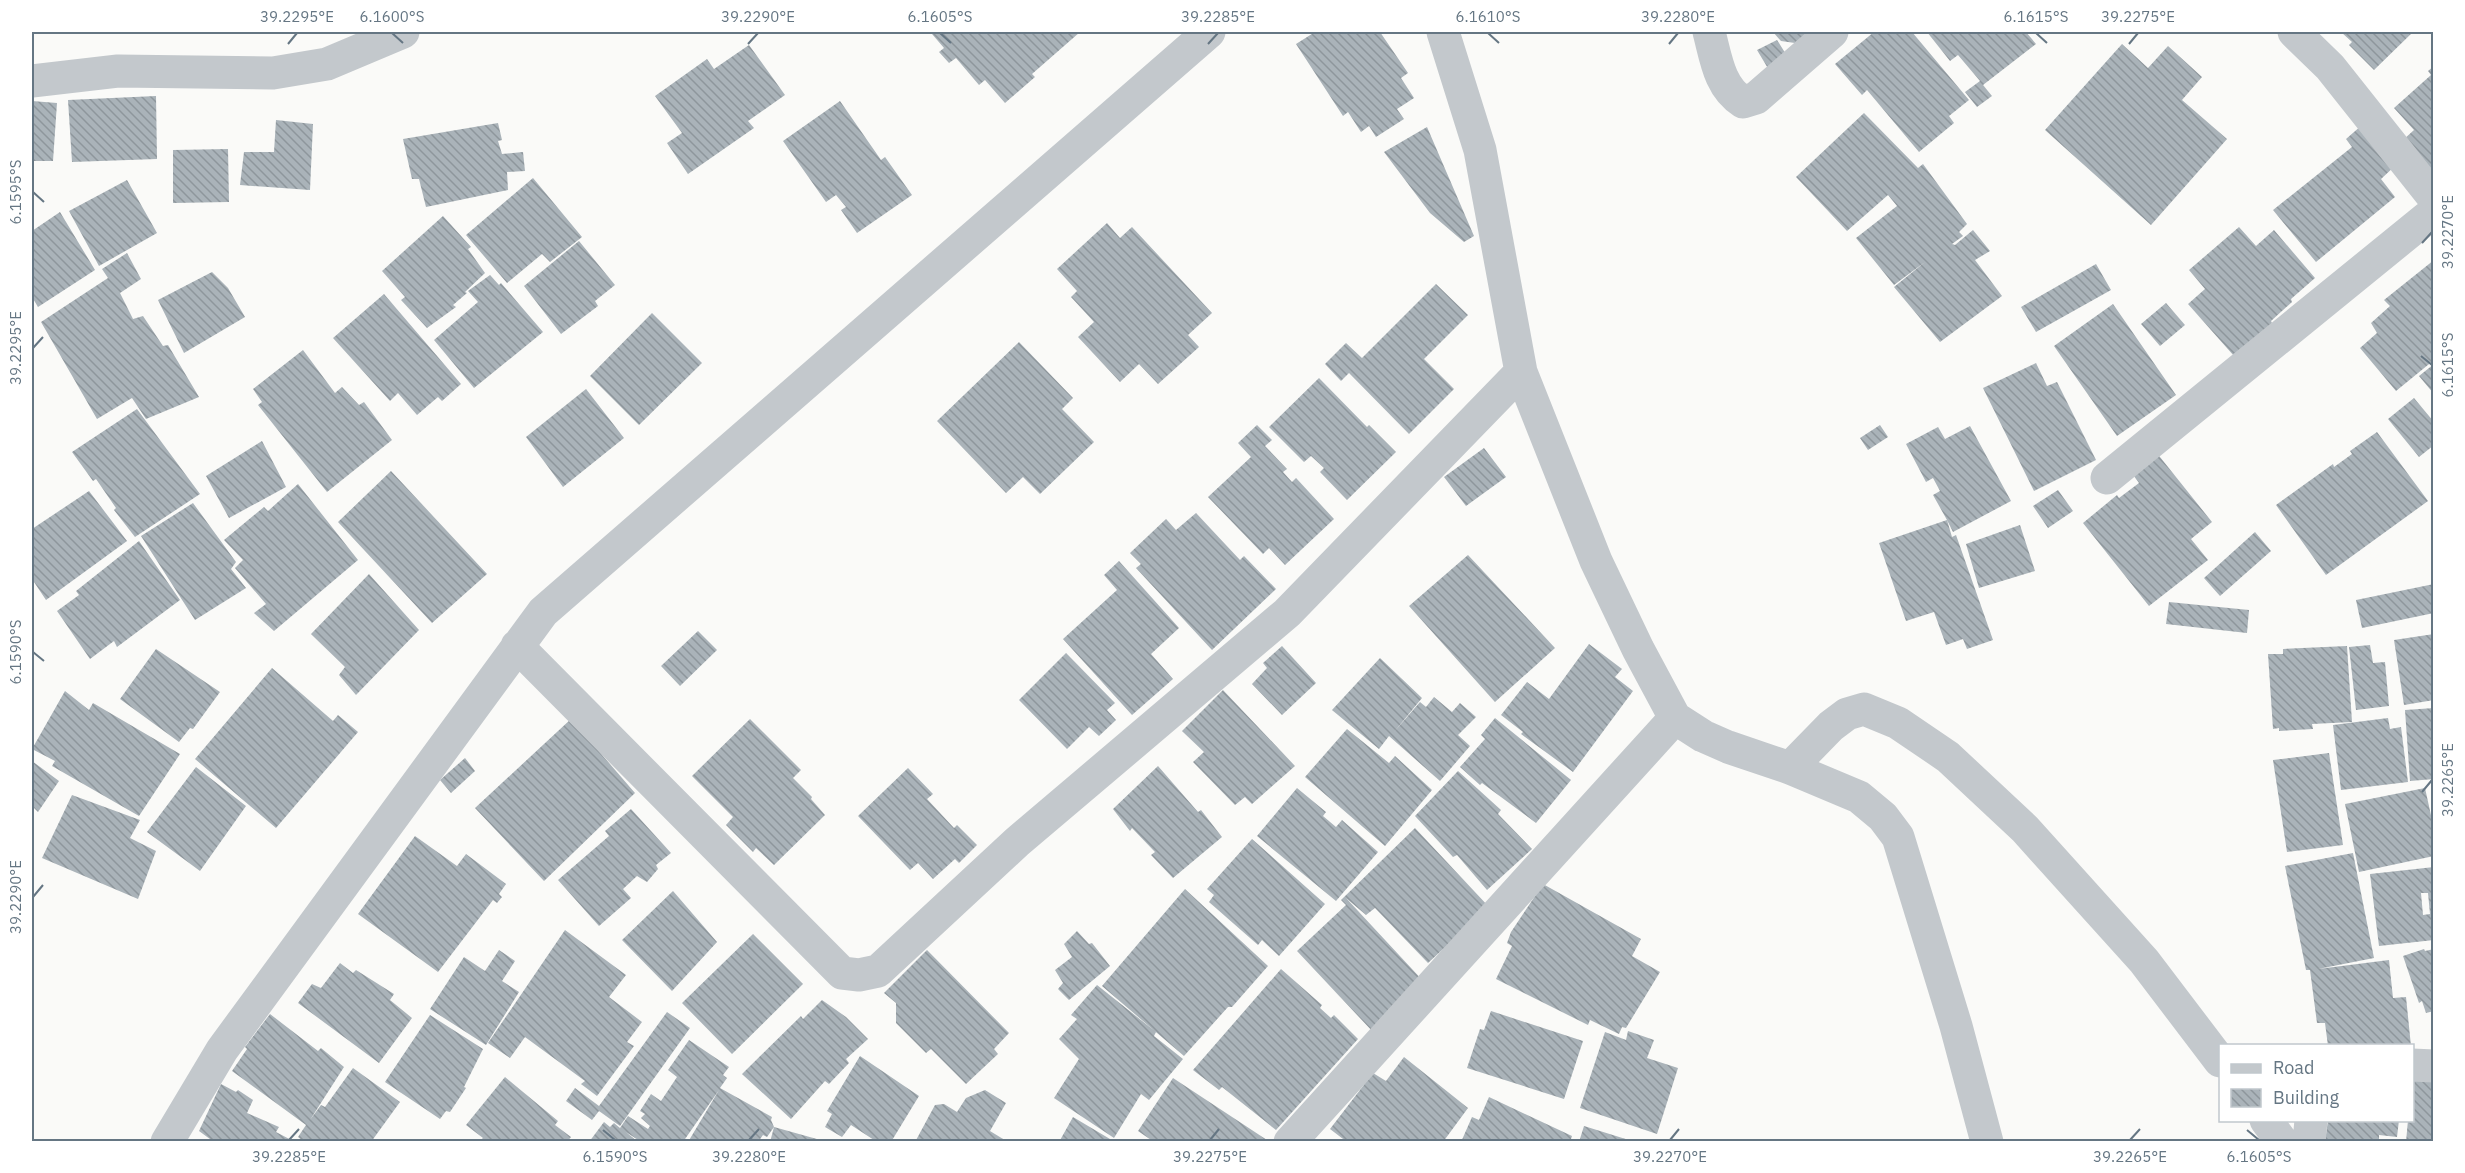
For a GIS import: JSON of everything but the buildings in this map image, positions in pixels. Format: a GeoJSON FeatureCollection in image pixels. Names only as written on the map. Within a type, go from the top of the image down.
{"type":"FeatureCollection","features":[{"type":"Feature","properties":{"kind":"street"},"geometry":{"type":"LineString","coordinates":[[32,81],[118,71],[273,73],[327,64],[403,32]]}},
{"type":"Feature","properties":{"kind":"street"},"geometry":{"type":"LineString","coordinates":[[167,1142],[222,1050],[543,612],[1209,32]]}},
{"type":"Feature","properties":{"kind":"street"},"geometry":{"type":"LineString","coordinates":[[1443,32],[1480,150],[1521,372],[1596,561],[1638,649],[1675,718],[1702,736],[1790,768],[1858,797],[1883,816],[1898,837],[1956,1026],[1987,1142]]}},
{"type":"Feature","properties":{"kind":"street"},"geometry":{"type":"LineString","coordinates":[[1709,32],[1721,78],[1734,96],[1743,102],[1756,98],[1832,32]]}},
{"type":"Feature","properties":{"kind":"street"},"geometry":{"type":"LineString","coordinates":[[2294,32],[2330,67],[2433,198]]}},
{"type":"Feature","properties":{"kind":"street"},"geometry":{"type":"LineString","coordinates":[[2107,478],[2433,212]]}},
{"type":"Feature","properties":{"kind":"street"},"geometry":{"type":"LineString","coordinates":[[517,646],[842,973],[859,975],[878,971],[1017,842],[1287,613],[1521,372]]}},
{"type":"Feature","properties":{"kind":"street"},"geometry":{"type":"LineString","coordinates":[[1790,768],[1831,726],[1847,714],[1864,709],[1898,723],[1948,757],[2025,829],[2144,962],[2219,1060]]}},
{"type":"Feature","properties":{"kind":"street"},"geometry":{"type":"LineString","coordinates":[[1290,1142],[1675,718]]}},
{"type":"Feature","properties":{"kind":"street"},"geometry":{"type":"LineString","coordinates":[[2414,1065],[2433,1066]]}},
{"type":"Feature","properties":{"kind":"street"},"geometry":{"type":"LineString","coordinates":[[2267,1122],[2282,1142]]}},
{"type":"Feature","properties":{"kind":"street"},"geometry":{"type":"LineString","coordinates":[[2309,1142],[2311,1122]]}}]}
